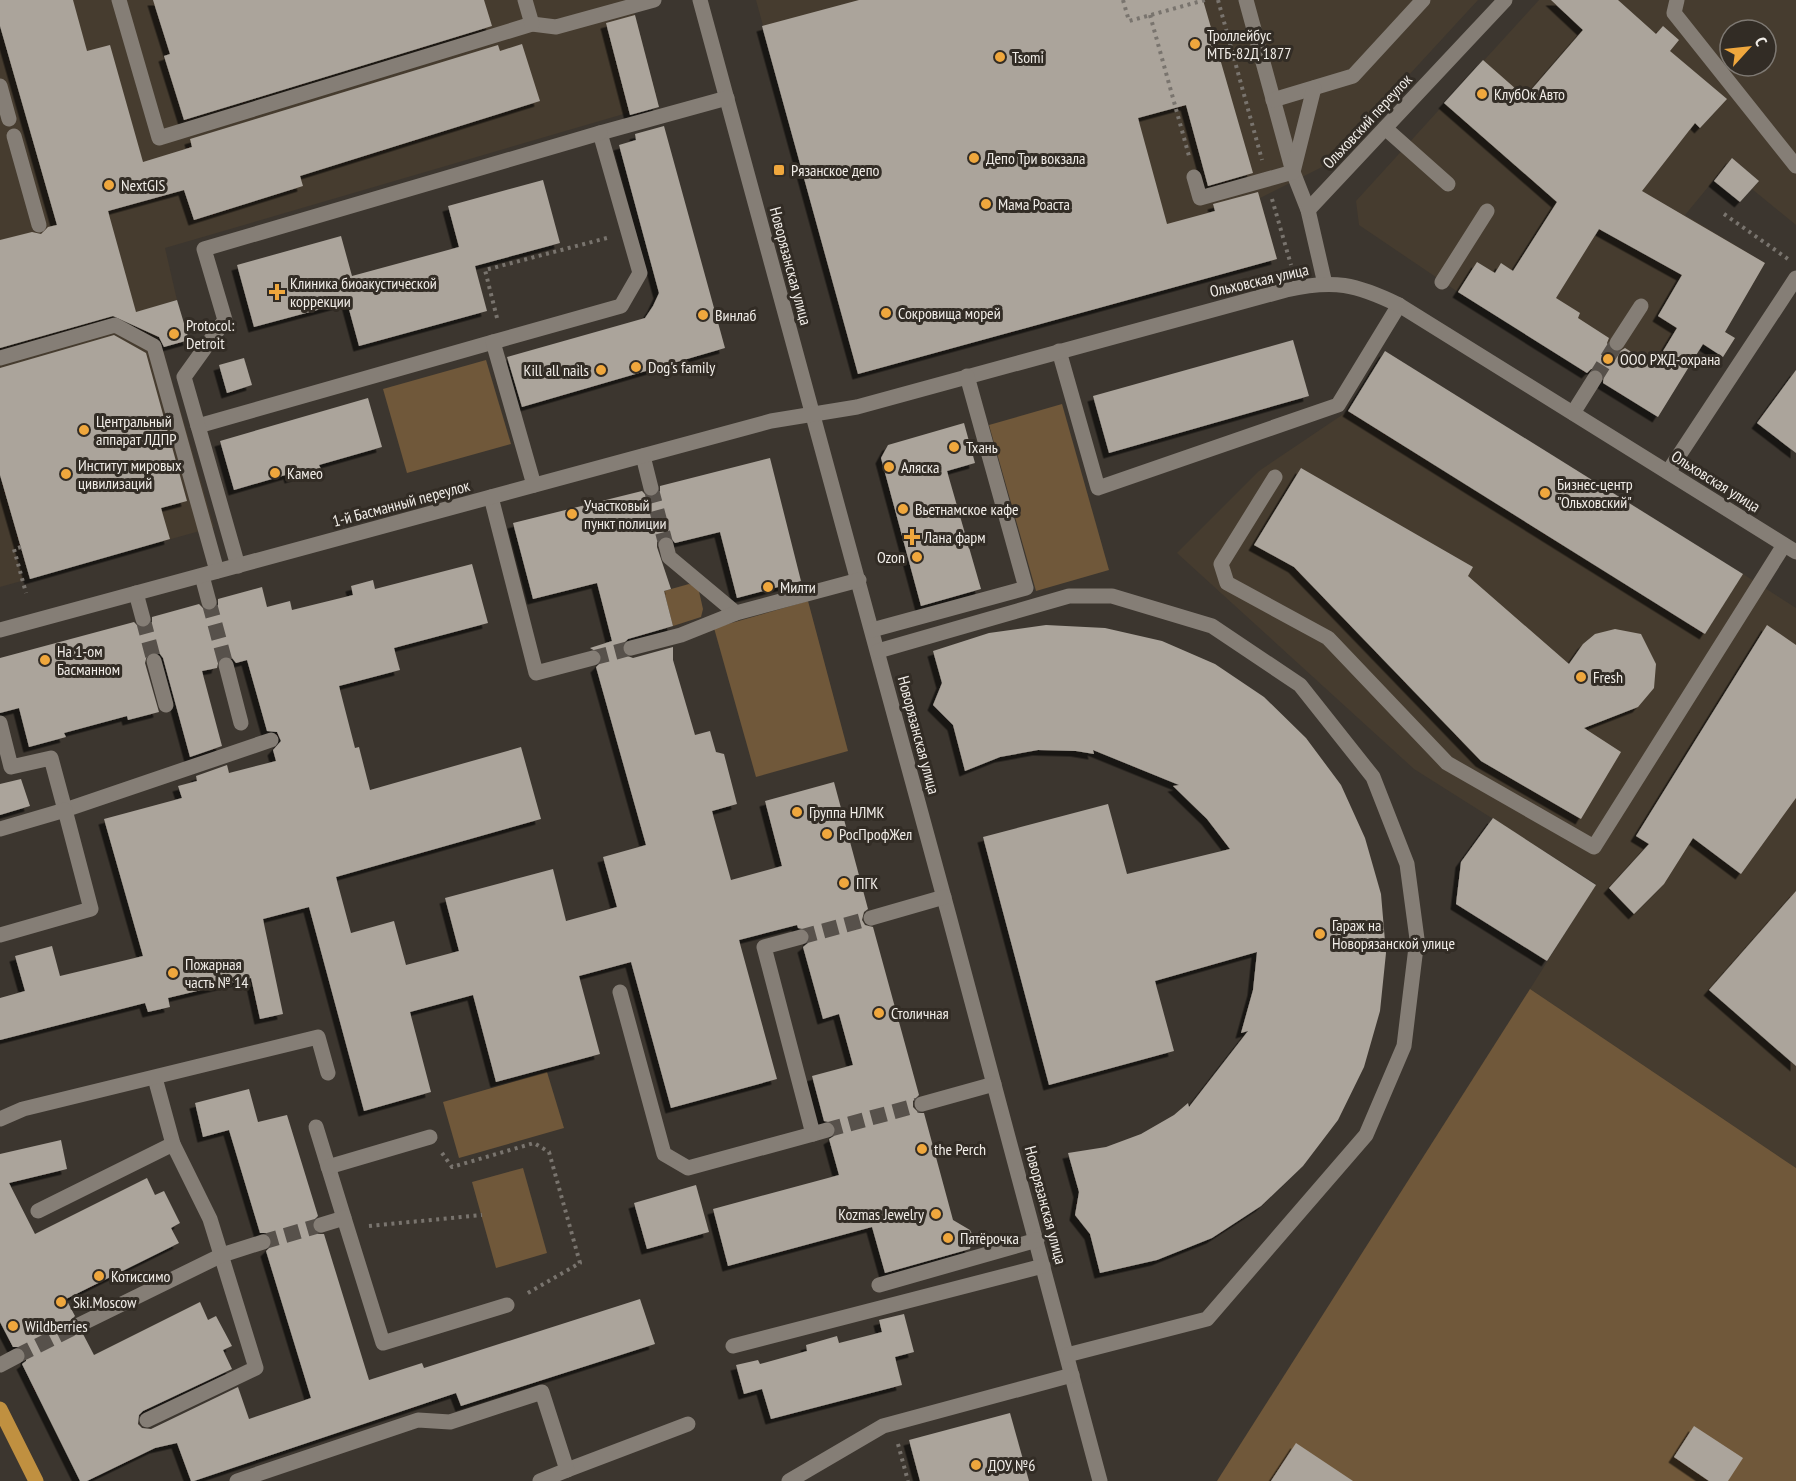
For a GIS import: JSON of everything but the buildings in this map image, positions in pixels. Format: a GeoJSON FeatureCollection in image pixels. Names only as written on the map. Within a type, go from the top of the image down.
{"type":"FeatureCollection","features":[{"type":"Feature","properties":{"kind":"main road"},"geometry":{"type":"LineString","coordinates":[[2,1419],[36,1481]]}},
{"type":"Feature","properties":{"kind":"street"},"geometry":{"type":"LineString","coordinates":[[119,0],[159,138],[532,24],[556,27],[654,0]]}},
{"type":"Feature","properties":{"kind":"street"},"geometry":{"type":"LineString","coordinates":[[525,0],[532,24]]}},
{"type":"Feature","properties":{"kind":"street","name":"Новорязанская улица"},"geometry":{"type":"LineString","coordinates":[[700,0],[878,651],[1100,1481]]}},
{"type":"Feature","properties":{"kind":"street"},"geometry":{"type":"LineString","coordinates":[[1246,0],[1293,172],[1308,210],[1325,284]]}},
{"type":"Feature","properties":{"kind":"street"},"geometry":{"type":"LineString","coordinates":[[1274,100],[1353,76],[1423,0]]}},
{"type":"Feature","properties":{"kind":"street","name":"Ольховский переулок"},"geometry":{"type":"LineString","coordinates":[[1308,210],[1505,0]]}},
{"type":"Feature","properties":{"kind":"street"},"geometry":{"type":"LineString","coordinates":[[1677,0],[1674,12],[1796,166]]}},
{"type":"Feature","properties":{"kind":"street"},"geometry":{"type":"LineString","coordinates":[[0,86],[6,115]]}},
{"type":"Feature","properties":{"kind":"street"},"geometry":{"type":"LineString","coordinates":[[1293,172],[1314,88]]}},
{"type":"Feature","properties":{"kind":"street"},"geometry":{"type":"LineString","coordinates":[[238,566],[184,377],[225,320],[204,249],[727,98]]}},
{"type":"Feature","properties":{"kind":"street"},"geometry":{"type":"LineString","coordinates":[[1385,128],[1448,184]]}},
{"type":"Feature","properties":{"kind":"street"},"geometry":{"type":"LineString","coordinates":[[198,426],[621,306],[640,273],[600,133]]}},
{"type":"Feature","properties":{"kind":"street"},"geometry":{"type":"LineString","coordinates":[[14,136],[39,225]]}},
{"type":"Feature","properties":{"kind":"street"},"geometry":{"type":"LineString","coordinates":[[1194,177],[1200,198],[1293,172]]}},
{"type":"Feature","properties":{"kind":"street"},"geometry":{"type":"LineString","coordinates":[[1442,282],[1487,211]]}},
{"type":"Feature","properties":{"kind":"street"},"geometry":{"type":"LineString","coordinates":[[1668,472],[1796,278]]}},
{"type":"Feature","properties":{"kind":"street","name":"Ольховская улица"},"geometry":{"type":"LineString","coordinates":[[813,415],[857,407],[1286,290],[1325,284],[1363,288],[1399,304],[1790,549]]}},
{"type":"Feature","properties":{"kind":"street"},"geometry":{"type":"LineString","coordinates":[[1059,351],[1098,488],[1338,405],[1399,304]]}},
{"type":"Feature","properties":{"kind":"street"},"geometry":{"type":"LineString","coordinates":[[1617,343],[1641,306]]}},
{"type":"Feature","properties":{"kind":"street"},"geometry":{"type":"LineString","coordinates":[[0,358],[115,325],[154,346],[217,571]]}},
{"type":"Feature","properties":{"kind":"street"},"geometry":{"type":"LineString","coordinates":[[498,341],[534,485]]}},
{"type":"Feature","properties":{"kind":"street"},"geometry":{"type":"LineString","coordinates":[[872,630],[1026,588],[967,376]]}},
{"type":"Feature","properties":{"kind":"street"},"geometry":{"type":"LineString","coordinates":[[1573,413],[1595,378]]}},
{"type":"Feature","properties":{"kind":"street","name":"1-й Басманный переулок"},"geometry":{"type":"LineString","coordinates":[[0,630],[771,421],[813,415]]}},
{"type":"Feature","properties":{"kind":"street"},"geometry":{"type":"LineString","coordinates":[[643,456],[651,488]]}},
{"type":"Feature","properties":{"kind":"street"},"geometry":{"type":"LineString","coordinates":[[1275,477],[1221,564],[1227,583],[1328,638],[1447,763],[1594,847],[1790,549]]}},
{"type":"Feature","properties":{"kind":"street"},"geometry":{"type":"LineString","coordinates":[[491,497],[536,673],[593,658]]}},
{"type":"Feature","properties":{"kind":"street"},"geometry":{"type":"LineString","coordinates":[[666,545],[669,557],[736,613]]}},
{"type":"Feature","properties":{"kind":"street"},"geometry":{"type":"LineString","coordinates":[[202,576],[208,602]]}},
{"type":"Feature","properties":{"kind":"street"},"geometry":{"type":"LineString","coordinates":[[631,648],[681,635],[736,613],[858,580]]}},
{"type":"Feature","properties":{"kind":"street"},"geometry":{"type":"LineString","coordinates":[[136,593],[143,619]]}},
{"type":"Feature","properties":{"kind":"street"},"geometry":{"type":"LineString","coordinates":[[878,651],[1069,596],[1112,596],[1212,626],[1300,685],[1373,777],[1407,864],[1417,939],[1404,1046],[1366,1135],[1207,1319],[1067,1355]]}},
{"type":"Feature","properties":{"kind":"street"},"geometry":{"type":"LineString","coordinates":[[154,661],[166,705]]}},
{"type":"Feature","properties":{"kind":"street"},"geometry":{"type":"LineString","coordinates":[[226,665],[241,723]]}},
{"type":"Feature","properties":{"kind":"street"},"geometry":{"type":"LineString","coordinates":[[0,723],[11,767],[51,758],[91,909],[0,935]]}},
{"type":"Feature","properties":{"kind":"street"},"geometry":{"type":"LineString","coordinates":[[0,829],[65,810],[271,740]]}},
{"type":"Feature","properties":{"kind":"street"},"geometry":{"type":"LineString","coordinates":[[871,918],[944,897]]}},
{"type":"Feature","properties":{"kind":"street"},"geometry":{"type":"LineString","coordinates":[[620,992],[664,1154],[688,1168],[820,1132],[764,948],[801,937]]}},
{"type":"Feature","properties":{"kind":"street"},"geometry":{"type":"LineString","coordinates":[[0,1119],[23,1109],[318,1037],[328,1073]]}},
{"type":"Feature","properties":{"kind":"street"},"geometry":{"type":"LineString","coordinates":[[147,1420],[256,1368],[210,1219],[173,1144],[156,1078]]}},
{"type":"Feature","properties":{"kind":"street"},"geometry":{"type":"LineString","coordinates":[[922,1104],[994,1084]]}},
{"type":"Feature","properties":{"kind":"street"},"geometry":{"type":"LineString","coordinates":[[316,1127],[383,1343],[507,1305]]}},
{"type":"Feature","properties":{"kind":"street"},"geometry":{"type":"LineString","coordinates":[[328,1167],[430,1137]]}},
{"type":"Feature","properties":{"kind":"street"},"geometry":{"type":"LineString","coordinates":[[38,1211],[173,1144]]}},
{"type":"Feature","properties":{"kind":"street"},"geometry":{"type":"LineString","coordinates":[[321,1225],[345,1223]]}},
{"type":"Feature","properties":{"kind":"street"},"geometry":{"type":"LineString","coordinates":[[879,1285],[1036,1240]]}},
{"type":"Feature","properties":{"kind":"street"},"geometry":{"type":"LineString","coordinates":[[79,1325],[222,1255],[263,1242]]}},
{"type":"Feature","properties":{"kind":"street"},"geometry":{"type":"LineString","coordinates":[[733,1346],[1043,1266]]}},
{"type":"Feature","properties":{"kind":"street"},"geometry":{"type":"LineString","coordinates":[[0,1365],[18,1356]]}},
{"type":"Feature","properties":{"kind":"street"},"geometry":{"type":"LineString","coordinates":[[789,1481],[874,1430],[1072,1375]]}},
{"type":"Feature","properties":{"kind":"street"},"geometry":{"type":"LineString","coordinates":[[237,1481],[418,1420],[450,1422],[542,1392],[567,1470]]}},
{"type":"Feature","properties":{"kind":"street"},"geometry":{"type":"LineString","coordinates":[[540,1481],[688,1424]]}},
{"type":"Feature","properties":{"kind":"path"},"geometry":{"type":"LineString","coordinates":[[1123,0],[1129,21],[1205,0]]}},
{"type":"Feature","properties":{"kind":"path"},"geometry":{"type":"LineString","coordinates":[[1218,0],[1291,265]]}},
{"type":"Feature","properties":{"kind":"path"},"geometry":{"type":"LineString","coordinates":[[1150,15],[1194,177]]}},
{"type":"Feature","properties":{"kind":"path"},"geometry":{"type":"LineString","coordinates":[[1724,214],[1796,264]]}},
{"type":"Feature","properties":{"kind":"path"},"geometry":{"type":"LineString","coordinates":[[498,341],[485,270],[628,232]]}},
{"type":"Feature","properties":{"kind":"path"},"geometry":{"type":"LineString","coordinates":[[21,547],[14,549],[26,593]]}},
{"type":"Feature","properties":{"kind":"path"},"geometry":{"type":"LineString","coordinates":[[430,1137],[452,1167],[534,1143],[549,1152],[580,1263],[507,1305]]}},
{"type":"Feature","properties":{"kind":"path"},"geometry":{"type":"LineString","coordinates":[[345,1223],[482,1215]]}},
{"type":"Feature","properties":{"kind":"path"},"geometry":{"type":"LineString","coordinates":[[893,1423],[908,1481]]}},
{"type":"Feature","properties":{"kind":"shaded area"},"geometry":{"type":"Polygon","coordinates":[[[0,0],[631,0],[658,104],[165,248],[177,300],[151,308],[214,527],[0,587],[0,0]]]}},
{"type":"Feature","properties":{"kind":"shaded area","name":"Депо Три вокзала"},"geometry":{"type":"Polygon","coordinates":[[[756,0],[1478,0],[1326,165],[1260,198],[1277,259],[858,374],[756,0]]]}},
{"type":"Feature","properties":{"kind":"shaded area"},"geometry":{"type":"Polygon","coordinates":[[[1539,0],[1796,0],[1796,225],[1752,189],[1759,181],[1732,158],[1685,215],[1765,263],[1725,332],[1735,338],[1723,357],[1702,344],[1658,417],[1458,292],[1359,225],[1356,201],[1539,0]]]}},
{"type":"Feature","properties":{"kind":"shaded area"},"geometry":{"type":"Polygon","coordinates":[[[486,360],[511,444],[407,473],[383,389],[486,360]]]}},
{"type":"Feature","properties":{"kind":"shaded area"},"geometry":{"type":"Polygon","coordinates":[[[1062,404],[1109,570],[1036,591],[989,425],[1062,404]]]}},
{"type":"Feature","properties":{"kind":"shaded area"},"geometry":{"type":"Polygon","coordinates":[[[1348,411],[1705,634],[1743,574],[1796,608],[1796,1168],[1530,989],[1596,884],[1414,769],[1177,553],[1259,471],[1348,411]]]}},
{"type":"Feature","properties":{"kind":"shaded area"},"geometry":{"type":"Polygon","coordinates":[[[689,584],[698,587],[703,609],[701,617],[673,626],[664,591],[689,584]]]}},
{"type":"Feature","properties":{"kind":"shaded area"},"geometry":{"type":"Polygon","coordinates":[[[808,601],[848,751],[756,777],[714,628],[808,601]]]}},
{"type":"Feature","properties":{"kind":"shaded area"},"geometry":{"type":"Polygon","coordinates":[[[1530,989],[1796,1168],[1796,1481],[1217,1481],[1530,989]]]}},
{"type":"Feature","properties":{"kind":"shaded area"},"geometry":{"type":"Polygon","coordinates":[[[547,1072],[564,1128],[459,1158],[443,1102],[547,1072]]]}},
{"type":"Feature","properties":{"kind":"shaded area"},"geometry":{"type":"Polygon","coordinates":[[[523,1168],[547,1253],[496,1268],[472,1182],[523,1168]]]}},
{"type":"Feature","properties":{"kind":"tunnel"},"geometry":{"type":"LineString","coordinates":[[1595,378],[1617,343]]}},
{"type":"Feature","properties":{"kind":"tunnel"},"geometry":{"type":"LineString","coordinates":[[651,488],[666,545]]}},
{"type":"Feature","properties":{"kind":"tunnel"},"geometry":{"type":"LineString","coordinates":[[209,602],[226,665]]}},
{"type":"Feature","properties":{"kind":"tunnel"},"geometry":{"type":"LineString","coordinates":[[143,619],[154,661]]}},
{"type":"Feature","properties":{"kind":"tunnel"},"geometry":{"type":"LineString","coordinates":[[593,658],[631,648]]}},
{"type":"Feature","properties":{"kind":"tunnel"},"geometry":{"type":"LineString","coordinates":[[801,937],[871,918]]}},
{"type":"Feature","properties":{"kind":"tunnel"},"geometry":{"type":"LineString","coordinates":[[827,1130],[922,1104]]}},
{"type":"Feature","properties":{"kind":"tunnel"},"geometry":{"type":"LineString","coordinates":[[263,1242],[321,1225]]}},
{"type":"Feature","properties":{"kind":"tunnel"},"geometry":{"type":"LineString","coordinates":[[17,1356],[79,1325]]}},
{"type":"Feature","properties":{"kind":"place","name":"Троллейбус МТБ-82Д 1877"},"geometry":{"type":"Point","coordinates":[1195,44]}},
{"type":"Feature","properties":{"kind":"place","name":"Tsomi"},"geometry":{"type":"Point","coordinates":[1000,57]}},
{"type":"Feature","properties":{"kind":"place","name":"КлубОк Авто"},"geometry":{"type":"Point","coordinates":[1482,94]}},
{"type":"Feature","properties":{"kind":"place","name":"Депо Три вокзала"},"geometry":{"type":"Point","coordinates":[974,158]}},
{"type":"Feature","properties":{"kind":"place","name":"Рязанское депо"},"geometry":{"type":"Point","coordinates":[779,170]}},
{"type":"Feature","properties":{"kind":"place","name":"NextGIS"},"geometry":{"type":"Point","coordinates":[109,185]}},
{"type":"Feature","properties":{"kind":"place","name":"Мама Роаста"},"geometry":{"type":"Point","coordinates":[986,204]}},
{"type":"Feature","properties":{"kind":"place","name":"Клиника биоакустической коррекции"},"geometry":{"type":"Point","coordinates":[277,292]}},
{"type":"Feature","properties":{"kind":"place","name":"Сокровища морей"},"geometry":{"type":"Point","coordinates":[886,313]}},
{"type":"Feature","properties":{"kind":"place","name":"Винлаб"},"geometry":{"type":"Point","coordinates":[703,315]}},
{"type":"Feature","properties":{"kind":"place","name":"Protocol: Detroit"},"geometry":{"type":"Point","coordinates":[174,334]}},
{"type":"Feature","properties":{"kind":"place","name":"ООО РЖД-охрана"},"geometry":{"type":"Point","coordinates":[1608,359]}},
{"type":"Feature","properties":{"kind":"place","name":"Dog's family"},"geometry":{"type":"Point","coordinates":[636,367]}},
{"type":"Feature","properties":{"kind":"place","name":"Kill all nails"},"geometry":{"type":"Point","coordinates":[601,370]}},
{"type":"Feature","properties":{"kind":"place","name":"Центральный аппарат ЛДПР"},"geometry":{"type":"Point","coordinates":[84,430]}},
{"type":"Feature","properties":{"kind":"place","name":"Тхань"},"geometry":{"type":"Point","coordinates":[954,447]}},
{"type":"Feature","properties":{"kind":"place","name":"Аляска"},"geometry":{"type":"Point","coordinates":[889,467]}},
{"type":"Feature","properties":{"kind":"place","name":"Камео"},"geometry":{"type":"Point","coordinates":[275,473]}},
{"type":"Feature","properties":{"kind":"place","name":"Институт мировых цивилизаций"},"geometry":{"type":"Point","coordinates":[66,474]}},
{"type":"Feature","properties":{"kind":"place","name":"Бизнес-центр \"Ольховский\""},"geometry":{"type":"Point","coordinates":[1545,493]}},
{"type":"Feature","properties":{"kind":"place","name":"Вьетнамское кафе"},"geometry":{"type":"Point","coordinates":[903,509]}},
{"type":"Feature","properties":{"kind":"place","name":"Участковый пункт полиции"},"geometry":{"type":"Point","coordinates":[572,514]}},
{"type":"Feature","properties":{"kind":"place","name":"Лана фарм"},"geometry":{"type":"Point","coordinates":[912,537]}},
{"type":"Feature","properties":{"kind":"place","name":"Ozon"},"geometry":{"type":"Point","coordinates":[917,557]}},
{"type":"Feature","properties":{"kind":"place","name":"Милти"},"geometry":{"type":"Point","coordinates":[768,587]}},
{"type":"Feature","properties":{"kind":"place","name":"На 1-ом Басманном"},"geometry":{"type":"Point","coordinates":[45,660]}},
{"type":"Feature","properties":{"kind":"place","name":"Fresh"},"geometry":{"type":"Point","coordinates":[1581,677]}},
{"type":"Feature","properties":{"kind":"place","name":"Группа НЛМК"},"geometry":{"type":"Point","coordinates":[797,812]}},
{"type":"Feature","properties":{"kind":"place","name":"РосПрофЖел"},"geometry":{"type":"Point","coordinates":[827,834]}},
{"type":"Feature","properties":{"kind":"place","name":"ПГК"},"geometry":{"type":"Point","coordinates":[844,883]}},
{"type":"Feature","properties":{"kind":"place","name":"Гараж на Новорязанской улице"},"geometry":{"type":"Point","coordinates":[1320,934]}},
{"type":"Feature","properties":{"kind":"place","name":"Пожарная часть № 14"},"geometry":{"type":"Point","coordinates":[173,973]}},
{"type":"Feature","properties":{"kind":"place","name":"Столичная"},"geometry":{"type":"Point","coordinates":[879,1013]}},
{"type":"Feature","properties":{"kind":"place","name":"the Perch"},"geometry":{"type":"Point","coordinates":[922,1149]}},
{"type":"Feature","properties":{"kind":"place","name":"Kozmas Jewelry"},"geometry":{"type":"Point","coordinates":[936,1214]}},
{"type":"Feature","properties":{"kind":"place","name":"Пятёрочка"},"geometry":{"type":"Point","coordinates":[948,1238]}},
{"type":"Feature","properties":{"kind":"place","name":"Котиссимо"},"geometry":{"type":"Point","coordinates":[99,1276]}},
{"type":"Feature","properties":{"kind":"place","name":"Ski.Moscow"},"geometry":{"type":"Point","coordinates":[61,1302]}},
{"type":"Feature","properties":{"kind":"place","name":"Wildberries"},"geometry":{"type":"Point","coordinates":[13,1326]}},
{"type":"Feature","properties":{"kind":"place","name":"ДОУ №6"},"geometry":{"type":"Point","coordinates":[976,1465]}}]}
